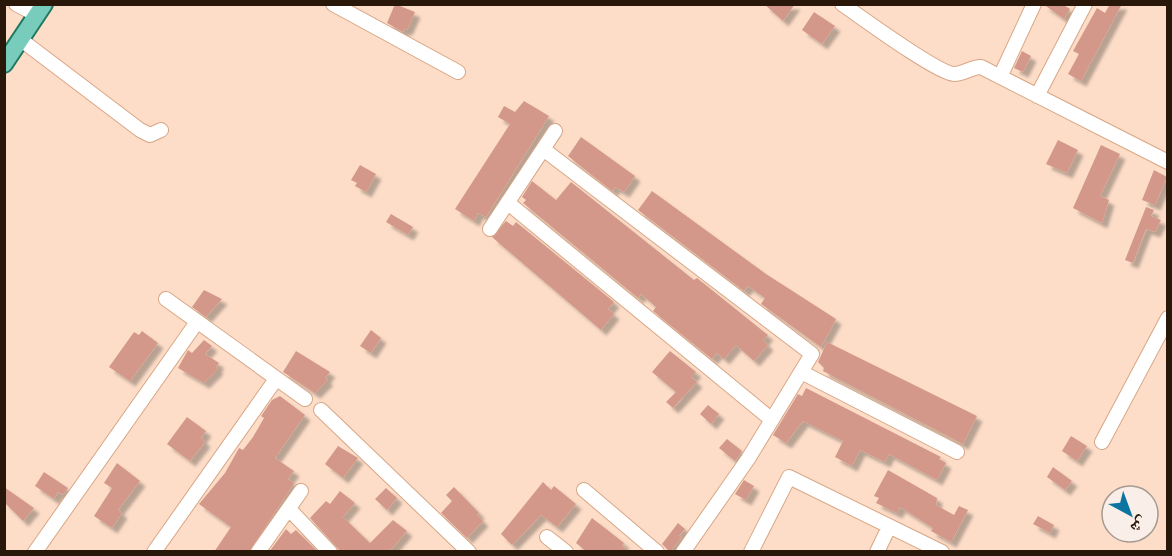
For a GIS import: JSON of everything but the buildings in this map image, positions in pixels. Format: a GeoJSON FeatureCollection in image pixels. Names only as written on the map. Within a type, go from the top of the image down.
{"type":"FeatureCollection","features":[{"type":"Feature","properties":{"kind":"main road"},"geometry":{"type":"LineString","coordinates":[[4,64],[40,10]]}},
{"type":"Feature","properties":{"kind":"street"},"geometry":{"type":"LineString","coordinates":[[16,4],[40,10]]}},
{"type":"Feature","properties":{"kind":"street"},"geometry":{"type":"LineString","coordinates":[[333,4],[458,72]]}},
{"type":"Feature","properties":{"kind":"street"},"geometry":{"type":"LineString","coordinates":[[842,4],[897,43],[952,74],[981,67],[1167,161]]}},
{"type":"Feature","properties":{"kind":"street"},"geometry":{"type":"LineString","coordinates":[[1000,77],[1034,4]]}},
{"type":"Feature","properties":{"kind":"street"},"geometry":{"type":"LineString","coordinates":[[1037,96],[1085,4]]}},
{"type":"Feature","properties":{"kind":"street"},"geometry":{"type":"LineString","coordinates":[[20,39],[141,130],[150,135],[161,130]]}},
{"type":"Feature","properties":{"kind":"street"},"geometry":{"type":"LineString","coordinates":[[490,229],[555,131]]}},
{"type":"Feature","properties":{"kind":"street"},"geometry":{"type":"LineString","coordinates":[[543,149],[812,354],[772,420],[683,552]]}},
{"type":"Feature","properties":{"kind":"street"},"geometry":{"type":"LineString","coordinates":[[508,203],[772,420]]}},
{"type":"Feature","properties":{"kind":"street"},"geometry":{"type":"LineString","coordinates":[[166,299],[305,399]]}},
{"type":"Feature","properties":{"kind":"street"},"geometry":{"type":"LineString","coordinates":[[1102,442],[1167,318]]}},
{"type":"Feature","properties":{"kind":"street"},"geometry":{"type":"LineString","coordinates":[[35,552],[197,322]]}},
{"type":"Feature","properties":{"kind":"street"},"geometry":{"type":"LineString","coordinates":[[801,372],[957,452]]}},
{"type":"Feature","properties":{"kind":"street"},"geometry":{"type":"LineString","coordinates":[[154,552],[276,379]]}},
{"type":"Feature","properties":{"kind":"street"},"geometry":{"type":"LineString","coordinates":[[321,410],[469,552]]}},
{"type":"Feature","properties":{"kind":"street"},"geometry":{"type":"LineString","coordinates":[[751,552],[789,477],[942,552]]}},
{"type":"Feature","properties":{"kind":"street"},"geometry":{"type":"LineString","coordinates":[[584,490],[657,552]]}},
{"type":"Feature","properties":{"kind":"street"},"geometry":{"type":"LineString","coordinates":[[258,552],[301,491]]}},
{"type":"Feature","properties":{"kind":"street"},"geometry":{"type":"LineString","coordinates":[[289,509],[330,552]]}},
{"type":"Feature","properties":{"kind":"street"},"geometry":{"type":"LineString","coordinates":[[877,552],[890,526]]}},
{"type":"Feature","properties":{"kind":"street"},"geometry":{"type":"LineString","coordinates":[[547,537],[566,552]]}}]}
